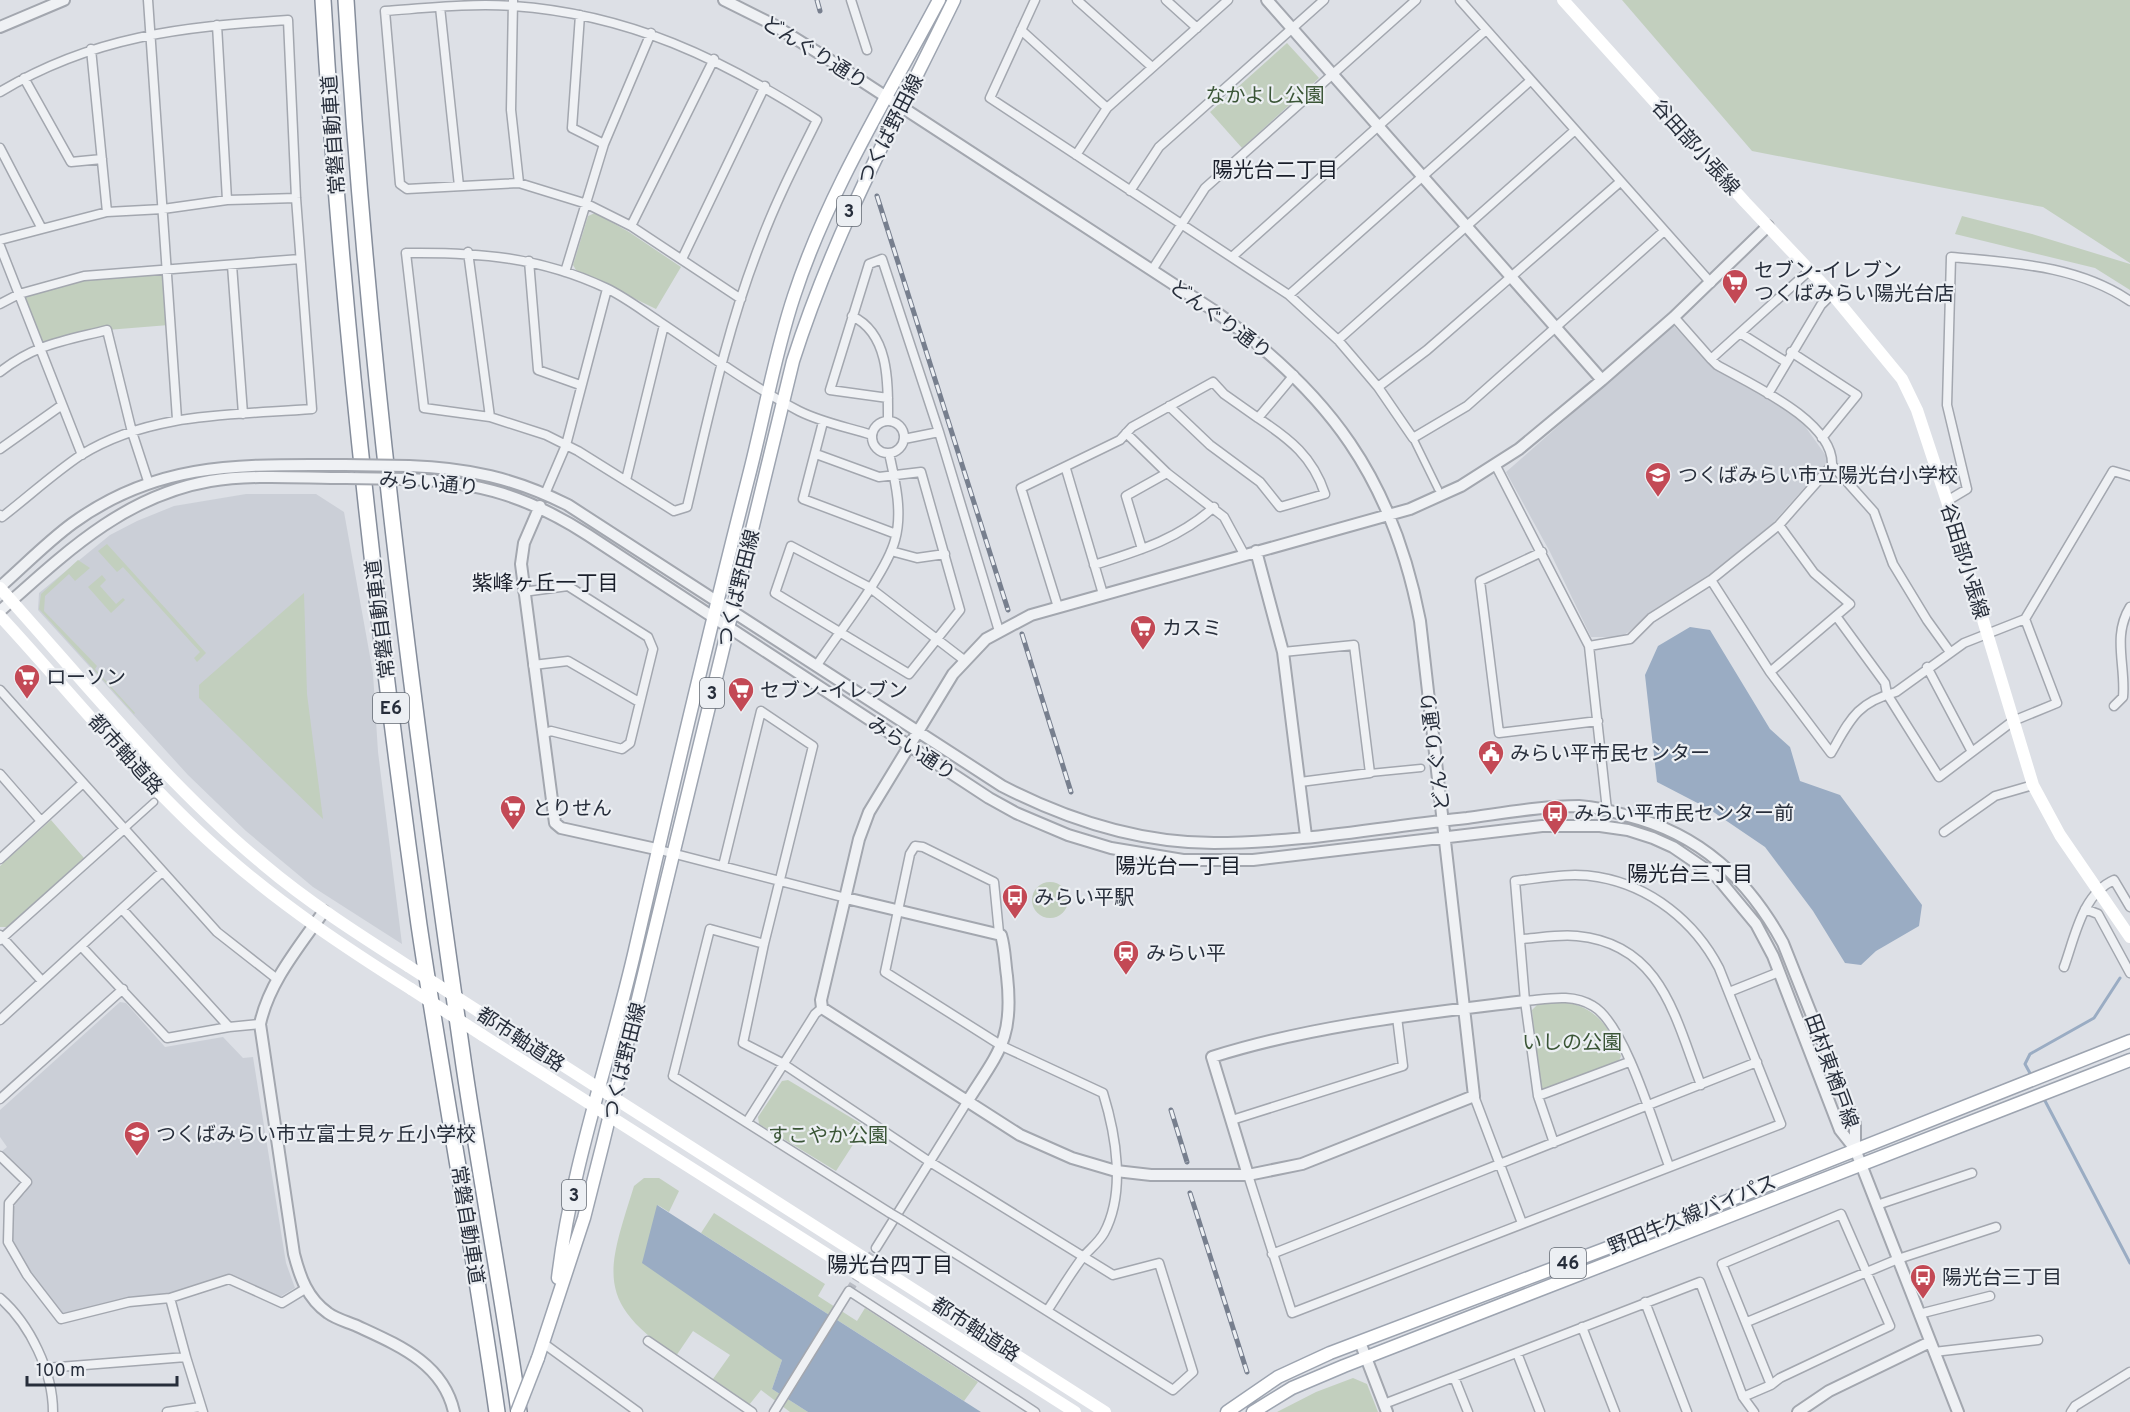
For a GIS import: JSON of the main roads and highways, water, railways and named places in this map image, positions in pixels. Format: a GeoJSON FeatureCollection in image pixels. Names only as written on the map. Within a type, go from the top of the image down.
{"type":"FeatureCollection","features":[{"type":"Feature","properties":{"kind":"highway","name":"常磐自動車道"},"geometry":{"type":"LineString","coordinates":[[323,0],[337,188],[366,500],[403,807],[497,1412]]}},
{"type":"Feature","properties":{"kind":"highway","name":"常磐自動車道"},"geometry":{"type":"LineString","coordinates":[[346,0],[360,190],[392,534],[465,1070],[518,1412]]}},
{"type":"Feature","properties":{"kind":"main road","name":"つくば野田線"},"geometry":{"type":"LineString","coordinates":[[555,1303],[561,1249],[595,1105],[634,953],[656,849],[767,391],[794,296],[810,253],[849,169],[939,0]]}},
{"type":"Feature","properties":{"kind":"main road","name":"つくば野田線"},"geometry":{"type":"LineString","coordinates":[[518,1412],[584,1218],[793,361],[823,271],[855,199],[954,0]]}},
{"type":"Feature","properties":{"kind":"main road","name":"谷田部小張線"},"geometry":{"type":"LineString","coordinates":[[1563,0],[1832,294],[1902,379],[1917,410],[1947,501],[2033,785],[2050,819],[2130,937]]}},
{"type":"Feature","properties":{"kind":"main road","name":"都市軸道路"},"geometry":{"type":"LineString","coordinates":[[0,587],[199,806],[262,864],[324,911],[614,1099],[1106,1412]]}},
{"type":"Feature","properties":{"kind":"main road","name":"都市軸道路"},"geometry":{"type":"LineString","coordinates":[[0,614],[190,823],[253,879],[314,925],[482,1035],[1076,1412]]}},
{"type":"Feature","properties":{"kind":"main road","name":"野田牛久線バイパス"},"geometry":{"type":"LineString","coordinates":[[1227,1412],[1247,1395],[1289,1371],[1618,1244],[2130,1041]]}},
{"type":"Feature","properties":{"kind":"main road","name":"野田牛久線バイパス"},"geometry":{"type":"LineString","coordinates":[[1253,1412],[1292,1388],[1366,1358],[2130,1060]]}},
{"type":"Feature","properties":{"kind":"water"},"geometry":{"type":"Polygon","coordinates":[[[1690,627],[1710,630],[1770,729],[1790,747],[1800,781],[1840,795],[1922,905],[1919,926],[1876,951],[1861,965],[1845,963],[1813,911],[1765,847],[1709,809],[1657,782],[1645,675],[1658,646],[1690,627]]]}},
{"type":"Feature","properties":{"kind":"water"},"geometry":{"type":"Polygon","coordinates":[[[657,1205],[981,1412],[808,1412],[772,1389],[782,1360],[642,1263],[657,1205]]]}},
{"type":"Feature","properties":{"kind":"waterway"},"geometry":{"type":"LineString","coordinates":[[2031,1075],[2025,1064],[2030,1054],[2094,1018],[2120,978]]}},
{"type":"Feature","properties":{"kind":"waterway"},"geometry":{"type":"LineString","coordinates":[[2043,1097],[2130,1263]]}},
{"type":"Feature","properties":{"kind":"tunnel"},"geometry":{"type":"LineString","coordinates":[[849,1291],[876,1248]]}},
{"type":"Feature","properties":{"kind":"railway"},"geometry":{"type":"LineString","coordinates":[[817,0],[820,11]]}},
{"type":"Feature","properties":{"kind":"railway"},"geometry":{"type":"LineString","coordinates":[[877,196],[1008,610]]}},
{"type":"Feature","properties":{"kind":"railway"},"geometry":{"type":"LineString","coordinates":[[1022,634],[1071,792]]}},
{"type":"Feature","properties":{"kind":"railway"},"geometry":{"type":"LineString","coordinates":[[1171,1110],[1187,1162]]}},
{"type":"Feature","properties":{"kind":"railway"},"geometry":{"type":"LineString","coordinates":[[1190,1193],[1247,1372]]}},
{"type":"Feature","properties":{"kind":"place","name":"セブン-イレブン つくばみらい陽光台店"},"geometry":{"type":"Point","coordinates":[1735,305]}},
{"type":"Feature","properties":{"kind":"place","name":"つくばみらい市立陽光台小学校"},"geometry":{"type":"Point","coordinates":[1658,498]}},
{"type":"Feature","properties":{"kind":"place","name":"カスミ"},"geometry":{"type":"Point","coordinates":[1143,651]}},
{"type":"Feature","properties":{"kind":"place","name":"ローソン"},"geometry":{"type":"Point","coordinates":[27,700]}},
{"type":"Feature","properties":{"kind":"place","name":"セブン-イレブン"},"geometry":{"type":"Point","coordinates":[741,713]}},
{"type":"Feature","properties":{"kind":"place","name":"みらい平市民センター"},"geometry":{"type":"Point","coordinates":[1491,776]}},
{"type":"Feature","properties":{"kind":"place","name":"とりせん"},"geometry":{"type":"Point","coordinates":[513,831]}},
{"type":"Feature","properties":{"kind":"place","name":"みらい平市民センター前"},"geometry":{"type":"Point","coordinates":[1555,836]}},
{"type":"Feature","properties":{"kind":"place","name":"みらい平駅"},"geometry":{"type":"Point","coordinates":[1015,920]}},
{"type":"Feature","properties":{"kind":"place","name":"みらい平"},"geometry":{"type":"Point","coordinates":[1126,976]}},
{"type":"Feature","properties":{"kind":"place","name":"つくばみらい市立富士見ヶ丘小学校"},"geometry":{"type":"Point","coordinates":[137,1157]}},
{"type":"Feature","properties":{"kind":"place","name":"陽光台三丁目"},"geometry":{"type":"Point","coordinates":[1923,1300]}},
{"type":"Feature","properties":{"kind":"district","name":"陽光台二丁目"},"geometry":{"type":"Point","coordinates":[1275,170]}},
{"type":"Feature","properties":{"kind":"district","name":"紫峰ヶ丘一丁目"},"geometry":{"type":"Point","coordinates":[545,583]}},
{"type":"Feature","properties":{"kind":"district","name":"陽光台一丁目"},"geometry":{"type":"Point","coordinates":[1178,866]}},
{"type":"Feature","properties":{"kind":"district","name":"陽光台三丁目"},"geometry":{"type":"Point","coordinates":[1690,874]}},
{"type":"Feature","properties":{"kind":"district","name":"陽光台四丁目"},"geometry":{"type":"Point","coordinates":[890,1265]}},
{"type":"Feature","properties":{"kind":"park label","name":"なかよし公園"},"geometry":{"type":"Point","coordinates":[1265,95]}},
{"type":"Feature","properties":{"kind":"park label","name":"いしの公園"},"geometry":{"type":"Point","coordinates":[1572,1042]}},
{"type":"Feature","properties":{"kind":"park label","name":"すこやか公園"},"geometry":{"type":"Point","coordinates":[828,1135]}}]}
